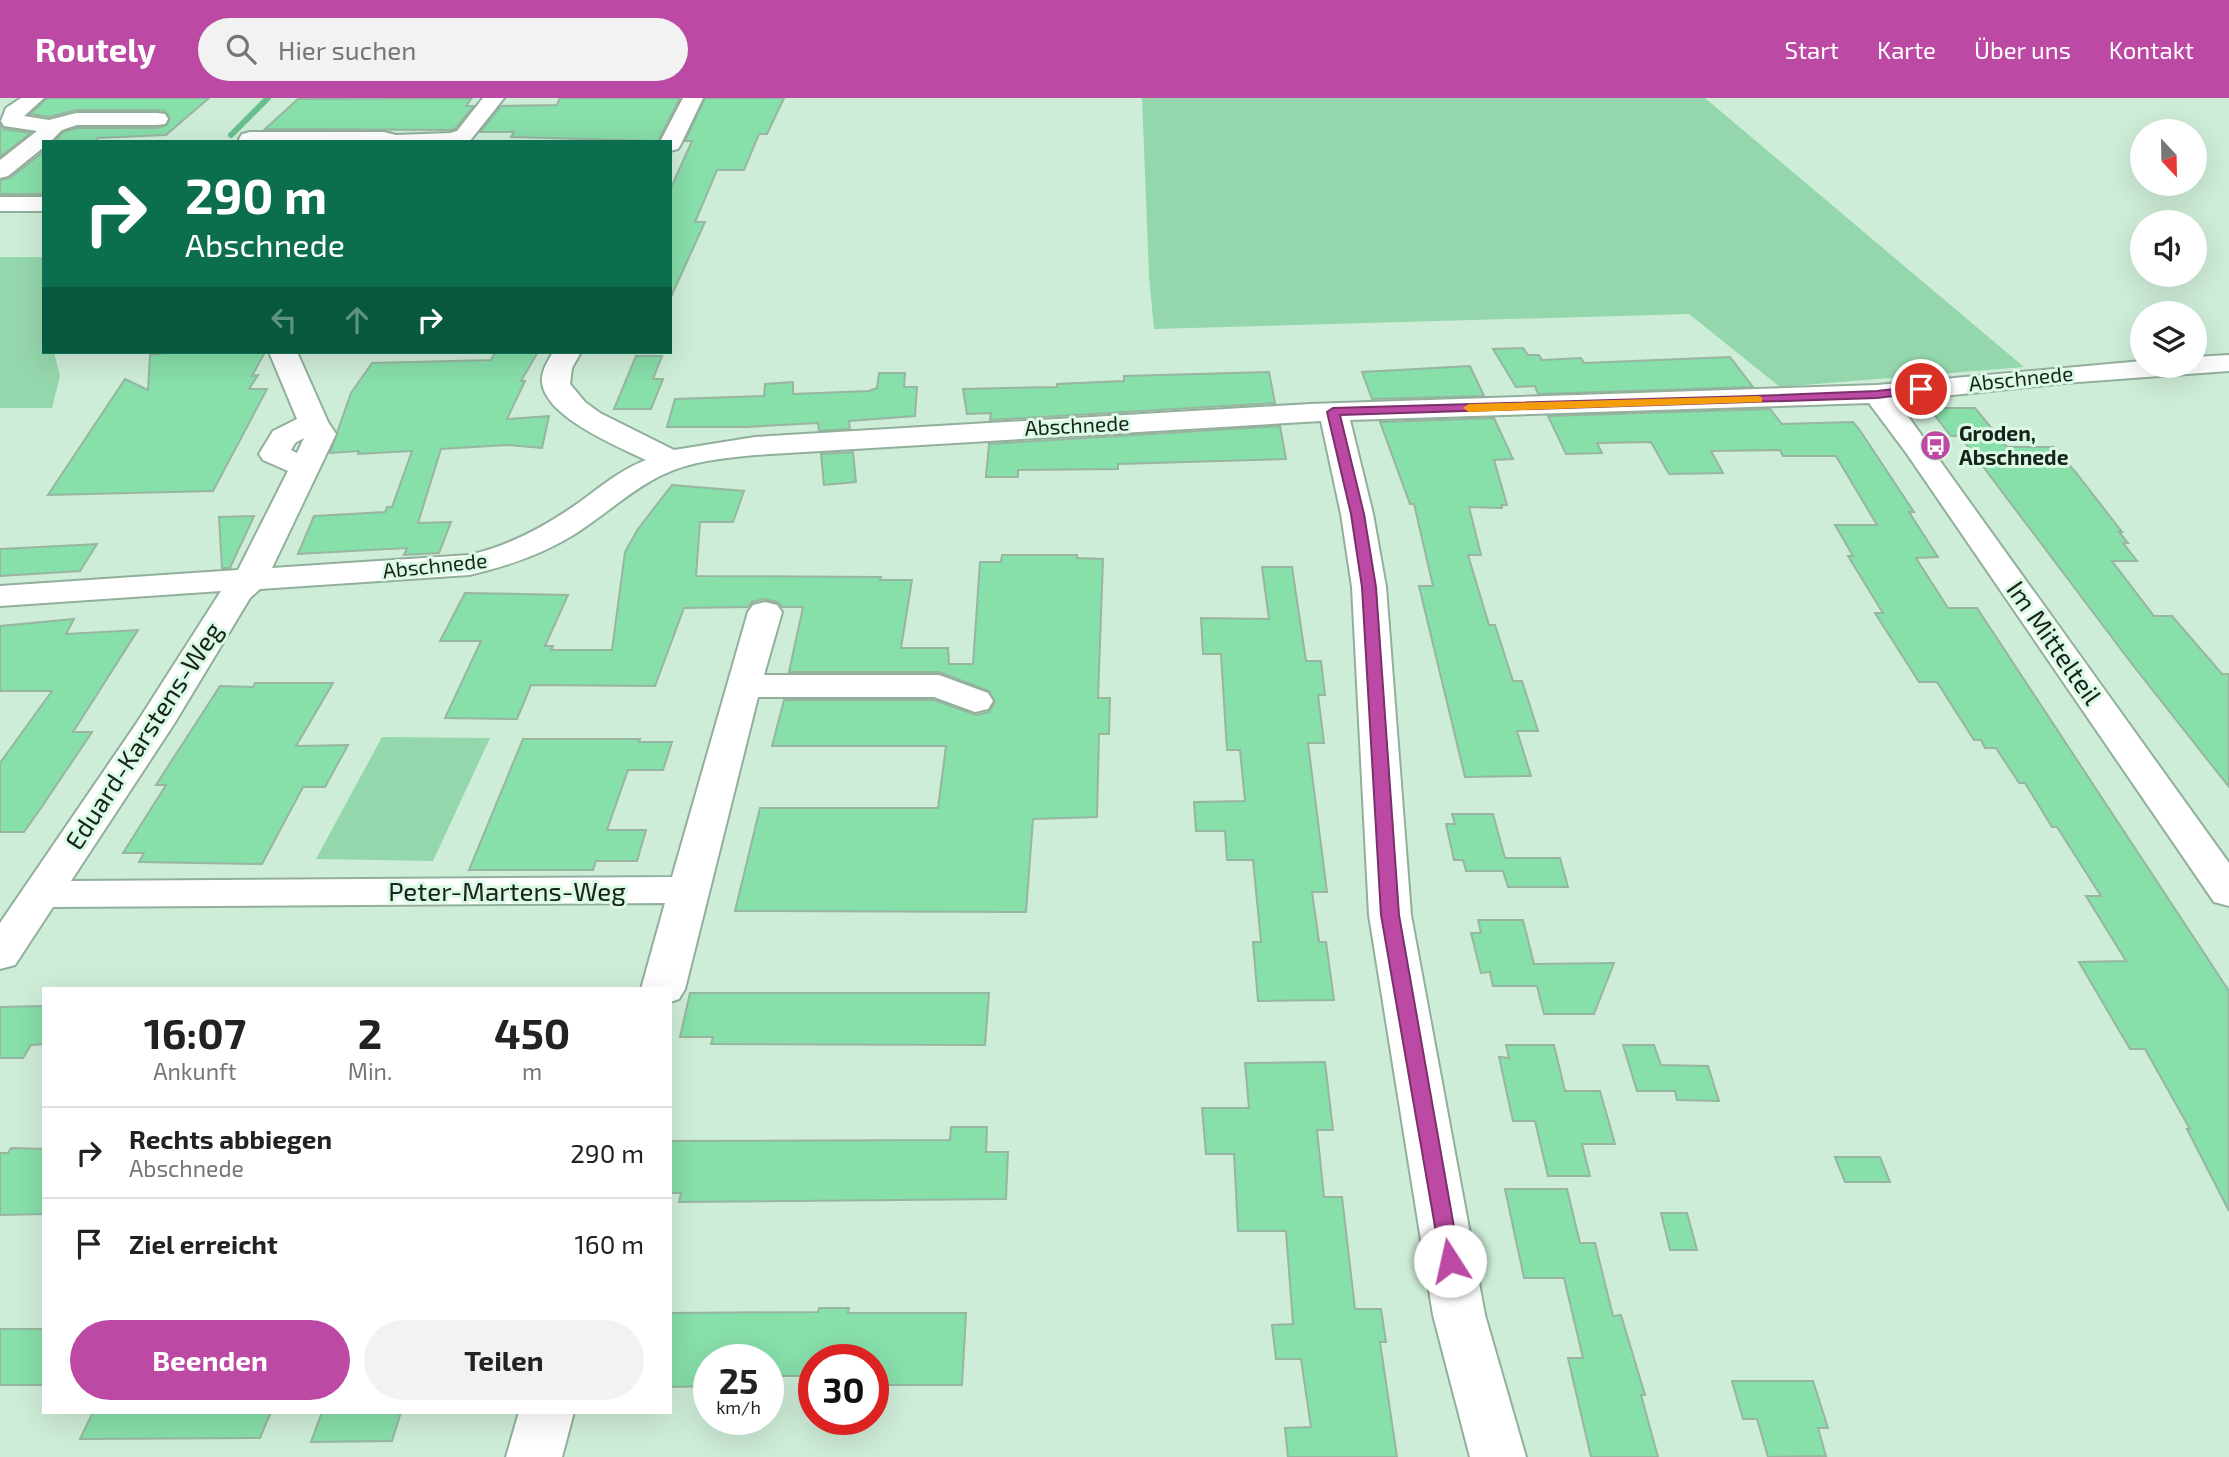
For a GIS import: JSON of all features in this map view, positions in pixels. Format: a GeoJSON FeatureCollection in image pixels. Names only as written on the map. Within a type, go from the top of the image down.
{"type":"FeatureCollection","features":[{"type":"Feature","properties":{"kind":"street"},"geometry":{"type":"LineString","coordinates":[[452,140],[465,136],[494,98]]}},
{"type":"Feature","properties":{"kind":"street"},"geometry":{"type":"LineString","coordinates":[[672,140],[693,98]]}},
{"type":"Feature","properties":{"kind":"street"},"geometry":{"type":"LineString","coordinates":[[17,106],[11,117],[12,121],[49,127],[76,120],[157,119]]}},
{"type":"Feature","properties":{"kind":"street"},"geometry":{"type":"LineString","coordinates":[[5,163],[47,135],[51,130],[49,127]]}},
{"type":"Feature","properties":{"kind":"street"},"geometry":{"type":"LineString","coordinates":[[250,139],[388,140]]}},
{"type":"Feature","properties":{"kind":"street"},"geometry":{"type":"LineString","coordinates":[[0,204],[42,204]]}},
{"type":"Feature","properties":{"kind":"street","name":"Eduard-Karstens-Weg"},"geometry":{"type":"LineString","coordinates":[[0,955],[155,724],[237,592],[250,580],[305,468],[321,434],[313,422],[284,354]]}},
{"type":"Feature","properties":{"kind":"street"},"geometry":{"type":"LineString","coordinates":[[566,354],[558,368],[556,384],[565,400],[593,420],[672,461]]}},
{"type":"Feature","properties":{"kind":"street"},"geometry":{"type":"LineString","coordinates":[[2207,364],[2229,363]]}},
{"type":"Feature","properties":{"kind":"street","name":"Abschnede"},"geometry":{"type":"LineString","coordinates":[[0,596],[438,568],[495,560],[557,532],[638,475],[672,461],[710,451],[755,446],[1333,412],[1877,394],[2130,370]]}},
{"type":"Feature","properties":{"kind":"street","name":"Im Mittelteil"},"geometry":{"type":"LineString","coordinates":[[1877,394],[1919,448],[2229,893]]}},
{"type":"Feature","properties":{"kind":"street"},"geometry":{"type":"LineString","coordinates":[[1333,412],[1357,514],[1369,587],[1390,915],[1459,1315],[1498,1457]]}},
{"type":"Feature","properties":{"kind":"street"},"geometry":{"type":"LineString","coordinates":[[664,987],[765,612]]}},
{"type":"Feature","properties":{"kind":"street"},"geometry":{"type":"LineString","coordinates":[[743,686],[939,686],[975,701]]}},
{"type":"Feature","properties":{"kind":"street","name":"Peter-Martens-Weg"},"geometry":{"type":"LineString","coordinates":[[323,893],[691,891]]}},
{"type":"Feature","properties":{"kind":"street","name":"Eduard-Karstens-Weg"},"geometry":{"type":"LineString","coordinates":[[41,894],[323,893]]}},
{"type":"Feature","properties":{"kind":"street"},"geometry":{"type":"LineString","coordinates":[[534,1457],[546,1414]]}},
{"type":"Feature","properties":{"kind":"green space"},"geometry":{"type":"Polygon","coordinates":[[[1142,98],[1705,98],[2024,367],[1780,387],[1689,314],[1154,329],[1149,276],[1142,98]]]}},
{"type":"Feature","properties":{"kind":"green space"},"geometry":{"type":"Polygon","coordinates":[[[0,257],[42,257],[42,354],[54,354],[60,376],[52,408],[0,408],[0,257]]]}},
{"type":"Feature","properties":{"kind":"green space"},"geometry":{"type":"Polygon","coordinates":[[[382,737],[490,738],[433,861],[316,859],[382,737]]]}},
{"type":"Feature","properties":{"kind":"building"},"geometry":{"type":"Polygon","coordinates":[[[47,98],[209,98],[166,135],[56,140],[63,132],[77,128],[157,128],[167,125],[170,118],[165,111],[76,110],[49,117],[30,114],[47,98]]]}},
{"type":"Feature","properties":{"kind":"building"},"geometry":{"type":"Polygon","coordinates":[[[472,98],[466,106],[474,106],[455,129],[450,130],[265,129],[298,99],[472,98]]]}},
{"type":"Feature","properties":{"kind":"building"},"geometry":{"type":"Polygon","coordinates":[[[560,98],[680,98],[659,140],[511,137],[514,132],[480,132],[501,106],[557,105],[560,98]]]}},
{"type":"Feature","properties":{"kind":"building"},"geometry":{"type":"Polygon","coordinates":[[[705,98],[784,98],[767,134],[759,134],[744,170],[717,170],[695,222],[705,222],[672,295],[672,186],[692,141],[685,141],[705,98]]]}},
{"type":"Feature","properties":{"kind":"building"},"geometry":{"type":"Polygon","coordinates":[[[0,124],[4,129],[31,133],[0,157],[0,124]]]}},
{"type":"Feature","properties":{"kind":"building"},"geometry":{"type":"Polygon","coordinates":[[[42,153],[42,194],[0,194],[0,180],[10,178],[42,153]]]}},
{"type":"Feature","properties":{"kind":"building"},"geometry":{"type":"Polygon","coordinates":[[[1523,348],[1528,355],[1539,355],[1542,360],[1581,358],[1584,363],[1730,357],[1753,387],[1538,394],[1535,386],[1516,387],[1493,349],[1523,348]]]}},
{"type":"Feature","properties":{"kind":"building"},"geometry":{"type":"Polygon","coordinates":[[[264,354],[252,376],[258,375],[249,389],[267,389],[213,491],[48,495],[125,379],[148,390],[150,355],[264,354]]]}},
{"type":"Feature","properties":{"kind":"building"},"geometry":{"type":"Polygon","coordinates":[[[494,354],[537,354],[521,381],[525,381],[507,419],[549,416],[542,448],[507,445],[441,449],[418,523],[451,522],[439,553],[404,555],[407,548],[298,554],[314,516],[385,512],[387,507],[392,507],[412,451],[330,453],[351,393],[372,363],[491,360],[494,354]]]}},
{"type":"Feature","properties":{"kind":"building"},"geometry":{"type":"Polygon","coordinates":[[[636,356],[662,356],[653,379],[663,379],[651,409],[614,409],[636,356]]]}},
{"type":"Feature","properties":{"kind":"building"},"geometry":{"type":"Polygon","coordinates":[[[1470,366],[1484,396],[1372,399],[1362,372],[1470,366]]]}},
{"type":"Feature","properties":{"kind":"building"},"geometry":{"type":"Polygon","coordinates":[[[1269,372],[1275,403],[990,420],[991,413],[967,414],[963,389],[1057,387],[1057,384],[1124,381],[1124,376],[1269,372]]]}},
{"type":"Feature","properties":{"kind":"building"},"geometry":{"type":"Polygon","coordinates":[[[879,373],[905,373],[904,387],[917,387],[915,416],[849,421],[850,429],[819,431],[818,423],[667,427],[675,399],[764,396],[765,384],[793,382],[793,394],[869,391],[877,388],[879,373]]]}},
{"type":"Feature","properties":{"kind":"building"},"geometry":{"type":"Polygon","coordinates":[[[1929,408],[1975,408],[2007,447],[2054,447],[2077,474],[2122,532],[2119,532],[2128,543],[2123,543],[2137,561],[2112,561],[2154,616],[2172,616],[2222,674],[2229,674],[2229,787],[2132,664],[1960,436],[1951,436],[1929,408]]]}},
{"type":"Feature","properties":{"kind":"building"},"geometry":{"type":"Polygon","coordinates":[[[1770,409],[1782,424],[1853,422],[1859,429],[1914,512],[1909,512],[1938,557],[1916,558],[1948,608],[1977,608],[2229,991],[2229,1211],[2187,1129],[2190,1129],[2145,1049],[2130,1049],[2079,962],[2126,961],[2086,896],[2101,896],[2057,827],[2052,827],[2025,783],[2019,783],[1996,748],[1985,748],[1981,740],[1974,740],[1937,682],[1919,682],[1875,613],[1883,613],[1848,556],[1853,556],[1835,525],[1877,525],[1836,456],[1783,456],[1780,450],[1711,451],[1723,473],[1669,474],[1651,442],[1597,443],[1602,453],[1566,454],[1548,416],[1770,409]]]}},
{"type":"Feature","properties":{"kind":"building"},"geometry":{"type":"Polygon","coordinates":[[[1494,418],[1513,459],[1494,460],[1507,505],[1502,505],[1502,508],[1469,507],[1481,555],[1468,555],[1489,625],[1495,625],[1513,681],[1522,681],[1538,731],[1517,731],[1531,776],[1465,777],[1419,586],[1433,586],[1414,504],[1410,504],[1380,422],[1494,418]]]}},
{"type":"Feature","properties":{"kind":"building"},"geometry":{"type":"Polygon","coordinates":[[[1280,426],[1286,459],[1118,464],[1118,469],[1018,470],[1018,477],[986,477],[989,444],[1280,426]]]}},
{"type":"Feature","properties":{"kind":"building"},"geometry":{"type":"Polygon","coordinates":[[[853,452],[856,482],[824,485],[821,454],[853,452]]]}},
{"type":"Feature","properties":{"kind":"building"},"geometry":{"type":"Polygon","coordinates":[[[672,485],[744,491],[733,522],[700,522],[696,576],[881,577],[880,580],[912,580],[901,648],[948,648],[949,664],[973,664],[980,562],[1001,562],[1002,555],[1077,555],[1077,558],[1103,559],[1098,698],[1110,698],[1109,734],[1099,734],[1097,817],[1033,819],[1026,912],[735,911],[760,808],[938,808],[946,746],[772,746],[784,700],[934,700],[976,715],[989,712],[995,702],[989,691],[939,672],[789,672],[803,607],[782,607],[778,602],[764,599],[752,602],[748,607],[684,608],[655,686],[531,685],[517,719],[445,718],[481,641],[440,641],[465,593],[568,595],[545,646],[553,646],[551,650],[612,650],[625,552],[638,529],[672,485]]]}},
{"type":"Feature","properties":{"kind":"building"},"geometry":{"type":"Polygon","coordinates":[[[254,516],[230,568],[222,568],[219,517],[254,516]]]}},
{"type":"Feature","properties":{"kind":"building"},"geometry":{"type":"Polygon","coordinates":[[[97,544],[80,571],[0,576],[0,549],[97,544]]]}},
{"type":"Feature","properties":{"kind":"building"},"geometry":{"type":"Polygon","coordinates":[[[1262,567],[1292,567],[1306,661],[1321,661],[1325,695],[1318,695],[1324,743],[1308,743],[1327,892],[1312,892],[1319,942],[1326,942],[1334,1000],[1258,1001],[1253,942],[1261,942],[1253,860],[1227,860],[1225,831],[1196,831],[1194,802],[1245,801],[1240,750],[1227,750],[1221,654],[1203,654],[1201,618],[1269,619],[1262,567]]]}},
{"type":"Feature","properties":{"kind":"building"},"geometry":{"type":"Polygon","coordinates":[[[74,619],[66,634],[138,630],[73,732],[92,732],[41,808],[24,832],[0,832],[0,763],[52,691],[0,691],[0,626],[74,619]]]}},
{"type":"Feature","properties":{"kind":"building"},"geometry":{"type":"Polygon","coordinates":[[[255,683],[333,683],[296,746],[348,745],[325,787],[303,787],[262,864],[139,862],[144,853],[123,853],[166,785],[156,785],[220,686],[253,687],[255,683]]]}},
{"type":"Feature","properties":{"kind":"building"},"geometry":{"type":"Polygon","coordinates":[[[523,739],[640,739],[639,742],[672,742],[663,770],[628,770],[607,830],[646,830],[637,861],[596,861],[593,870],[469,870],[523,739]]]}},
{"type":"Feature","properties":{"kind":"building"},"geometry":{"type":"Polygon","coordinates":[[[1452,814],[1493,814],[1505,858],[1560,858],[1568,887],[1508,887],[1503,871],[1466,871],[1463,860],[1454,860],[1446,824],[1455,824],[1452,814]]]}},
{"type":"Feature","properties":{"kind":"building"},"geometry":{"type":"Polygon","coordinates":[[[1478,920],[1523,920],[1534,964],[1614,963],[1594,1014],[1544,1014],[1537,986],[1493,986],[1490,972],[1481,973],[1471,933],[1481,933],[1478,920]]]}},
{"type":"Feature","properties":{"kind":"building"},"geometry":{"type":"Polygon","coordinates":[[[690,993],[989,993],[985,1045],[711,1044],[713,1037],[680,1037],[690,993]]]}},
{"type":"Feature","properties":{"kind":"building"},"geometry":{"type":"Polygon","coordinates":[[[42,1006],[42,1044],[31,1045],[23,1058],[0,1058],[0,1007],[42,1006]]]}},
{"type":"Feature","properties":{"kind":"building"},"geometry":{"type":"Polygon","coordinates":[[[1506,1045],[1554,1045],[1565,1091],[1600,1091],[1615,1144],[1582,1144],[1590,1176],[1548,1176],[1535,1121],[1513,1121],[1499,1057],[1509,1058],[1506,1045]]]}},
{"type":"Feature","properties":{"kind":"building"},"geometry":{"type":"Polygon","coordinates":[[[1623,1045],[1654,1045],[1661,1065],[1708,1066],[1719,1101],[1677,1100],[1675,1091],[1637,1091],[1623,1045]]]}},
{"type":"Feature","properties":{"kind":"building"},"geometry":{"type":"Polygon","coordinates":[[[1325,1062],[1333,1130],[1317,1130],[1324,1197],[1342,1197],[1355,1309],[1381,1309],[1386,1342],[1380,1342],[1397,1457],[1288,1457],[1285,1428],[1311,1427],[1301,1359],[1276,1359],[1272,1325],[1293,1324],[1286,1231],[1238,1231],[1234,1154],[1206,1154],[1202,1108],[1249,1108],[1245,1063],[1325,1062]]]}},
{"type":"Feature","properties":{"kind":"building"},"geometry":{"type":"Polygon","coordinates":[[[951,1127],[987,1127],[986,1152],[1008,1152],[1006,1199],[679,1202],[681,1193],[672,1193],[672,1141],[950,1140],[951,1127]]]}},
{"type":"Feature","properties":{"kind":"building"},"geometry":{"type":"Polygon","coordinates":[[[11,1148],[42,1149],[42,1214],[0,1215],[0,1153],[8,1153],[11,1148]]]}},
{"type":"Feature","properties":{"kind":"building"},"geometry":{"type":"Polygon","coordinates":[[[1835,1157],[1880,1157],[1890,1182],[1845,1182],[1835,1157]]]}},
{"type":"Feature","properties":{"kind":"building"},"geometry":{"type":"Polygon","coordinates":[[[1505,1189],[1567,1189],[1580,1243],[1595,1243],[1613,1316],[1621,1315],[1645,1395],[1641,1395],[1658,1457],[1591,1457],[1568,1358],[1583,1358],[1564,1278],[1524,1278],[1505,1189]]]}},
{"type":"Feature","properties":{"kind":"building"},"geometry":{"type":"Polygon","coordinates":[[[1661,1213],[1687,1213],[1697,1250],[1670,1250],[1661,1213]]]}},
{"type":"Feature","properties":{"kind":"building"},"geometry":{"type":"Polygon","coordinates":[[[819,1308],[849,1308],[848,1313],[966,1313],[962,1385],[889,1385],[889,1344],[798,1344],[798,1376],[784,1376],[784,1344],[693,1344],[693,1386],[672,1387],[672,1313],[818,1312],[819,1308]]]}},
{"type":"Feature","properties":{"kind":"building"},"geometry":{"type":"Polygon","coordinates":[[[0,1329],[42,1329],[42,1385],[0,1385],[0,1329]]]}},
{"type":"Feature","properties":{"kind":"building"},"geometry":{"type":"Polygon","coordinates":[[[1732,1381],[1813,1381],[1828,1428],[1818,1428],[1826,1456],[1768,1457],[1757,1419],[1743,1419],[1732,1381]]]}},
{"type":"Feature","properties":{"kind":"building"},"geometry":{"type":"Polygon","coordinates":[[[92,1414],[270,1414],[260,1438],[80,1439],[92,1414]]]}},
{"type":"Feature","properties":{"kind":"building"},"geometry":{"type":"Polygon","coordinates":[[[321,1414],[400,1414],[392,1441],[311,1442],[321,1414]]]}},
{"type":"Feature","properties":{"kind":"waterway"},"geometry":{"type":"LineString","coordinates":[[231,135],[268,98]]}},
{"type":"Feature","properties":{"kind":"slow traffic"},"geometry":{"type":"LineString","coordinates":[[1469,408],[1758,400]]}},
{"type":"Feature","properties":{"kind":"place","name":"Groden, Abschnede"},"geometry":{"type":"Point","coordinates":[1936,446]}},
{"type":"Feature","properties":{"kind":"route"},"geometry":{"type":"LineString","coordinates":[[1450,1261],[1390,915],[1369,587],[1357,514],[1333,412],[1753,400],[1877,394],[1921,389]]}}]}
